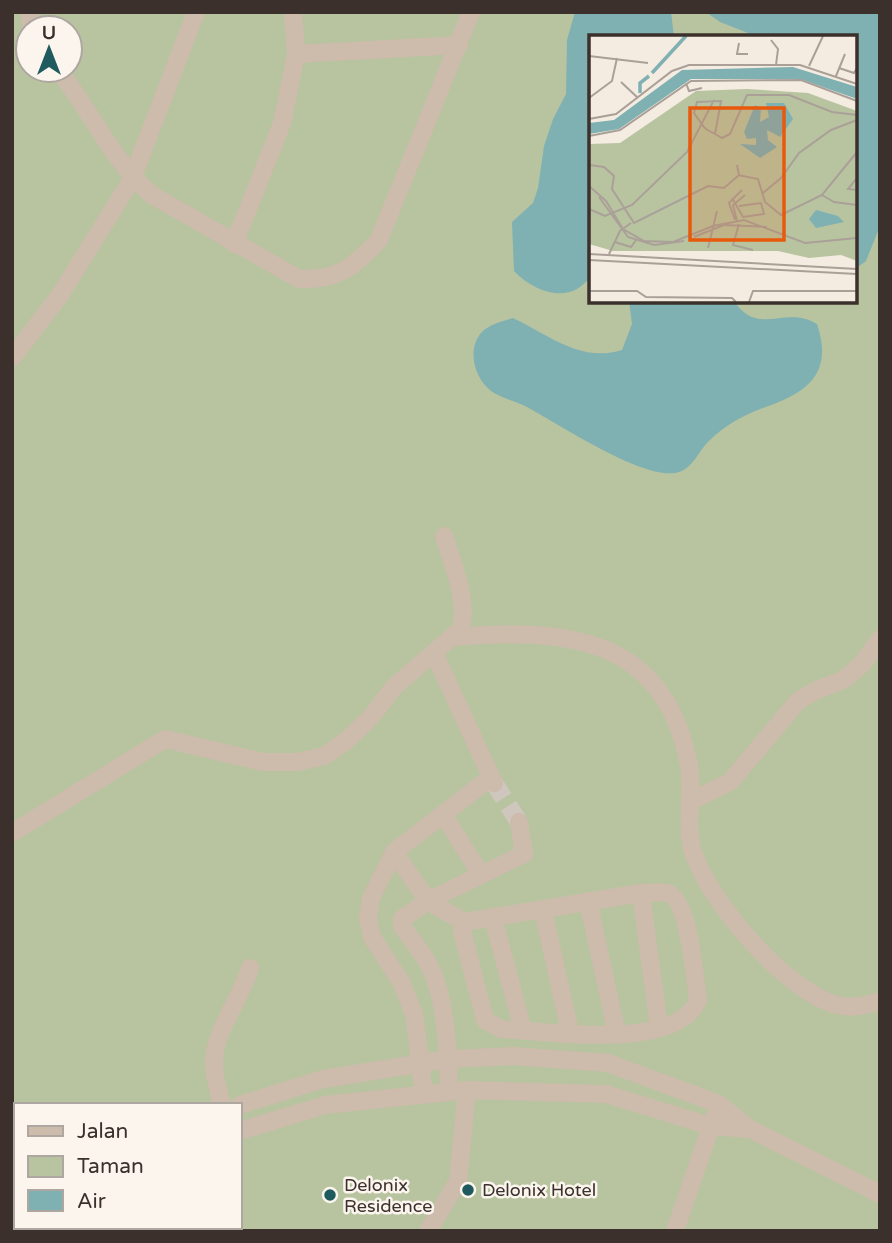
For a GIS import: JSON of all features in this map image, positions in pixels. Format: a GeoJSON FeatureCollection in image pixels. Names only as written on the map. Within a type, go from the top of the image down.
{"type":"FeatureCollection","features":[{"type":"Feature","properties":{"kind":"lane"},"geometry":{"type":"LineString","coordinates":[[12,358],[60,295],[132,179],[196,12]]}},
{"type":"Feature","properties":{"kind":"lane"},"geometry":{"type":"LineString","coordinates":[[234,244],[282,124],[296,54],[293,12]]}},
{"type":"Feature","properties":{"kind":"lane"},"geometry":{"type":"LineString","coordinates":[[70,84],[132,179],[152,195],[299,279],[323,279],[352,268],[379,240],[471,12]]}},
{"type":"Feature","properties":{"kind":"lane"},"geometry":{"type":"LineString","coordinates":[[296,54],[459,45]]}},
{"type":"Feature","properties":{"kind":"lane"},"geometry":{"type":"LineString","coordinates":[[12,833],[165,739],[263,762],[298,762],[324,755],[346,741],[371,717],[394,687],[454,637],[463,621],[459,587],[444,536]]}},
{"type":"Feature","properties":{"kind":"lane"},"geometry":{"type":"LineString","coordinates":[[454,637],[533,634],[612,650],[628,658],[656,689],[685,743],[691,781],[691,836],[699,865],[709,887],[763,956],[792,980],[833,1004],[858,1007],[880,1002]]}},
{"type":"Feature","properties":{"kind":"lane"},"geometry":{"type":"LineString","coordinates":[[691,802],[730,782],[798,701],[843,680],[862,664],[880,639]]}},
{"type":"Feature","properties":{"kind":"lane"},"geometry":{"type":"LineString","coordinates":[[424,1095],[414,1014],[401,982],[372,937],[368,918],[379,878],[394,852],[492,781],[434,653]]}},
{"type":"Feature","properties":{"kind":"lane"},"geometry":{"type":"LineString","coordinates":[[443,814],[481,875]]}},
{"type":"Feature","properties":{"kind":"lane"},"geometry":{"type":"LineString","coordinates":[[449,1092],[448,1059],[438,994],[430,967],[401,926],[405,914],[524,854],[519,822]]}},
{"type":"Feature","properties":{"kind":"lane"},"geometry":{"type":"LineString","coordinates":[[394,852],[428,901],[464,922],[641,893],[667,893],[677,899],[685,920],[698,1000],[694,1010],[683,1019],[639,1035],[501,1029],[485,1020],[462,932],[464,922]]}},
{"type":"Feature","properties":{"kind":"lane"},"geometry":{"type":"LineString","coordinates":[[641,893],[659,1028]]}},
{"type":"Feature","properties":{"kind":"lane"},"geometry":{"type":"LineString","coordinates":[[589,901],[617,1034]]}},
{"type":"Feature","properties":{"kind":"lane"},"geometry":{"type":"LineString","coordinates":[[543,910],[570,1032]]}},
{"type":"Feature","properties":{"kind":"lane"},"geometry":{"type":"LineString","coordinates":[[493,918],[523,1030]]}},
{"type":"Feature","properties":{"kind":"lane"},"geometry":{"type":"LineString","coordinates":[[222,1103],[214,1061],[220,1035],[242,994],[250,968]]}},
{"type":"Feature","properties":{"kind":"lane"},"geometry":{"type":"LineString","coordinates":[[242,1104],[323,1079],[448,1059],[513,1056],[608,1063],[719,1104],[750,1129],[880,1194]]}},
{"type":"Feature","properties":{"kind":"lane"},"geometry":{"type":"LineString","coordinates":[[428,1231],[458,1181],[467,1090]]}},
{"type":"Feature","properties":{"kind":"lane"},"geometry":{"type":"LineString","coordinates":[[242,1131],[325,1105],[467,1090],[606,1094],[710,1126],[750,1129]]}},
{"type":"Feature","properties":{"kind":"lane"},"geometry":{"type":"LineString","coordinates":[[675,1231],[719,1104]]}},
{"type":"Feature","properties":{"kind":"green space"},"geometry":{"type":"Polygon","coordinates":[[[12,12],[880,12],[880,1231],[12,1231],[12,12]]]}},
{"type":"Feature","properties":{"kind":"water"},"geometry":{"type":"Polygon","coordinates":[[[575,12],[671,12],[674,35],[589,35],[589,280],[569,292],[552,293],[527,282],[514,271],[512,222],[533,203],[538,188],[544,146],[553,119],[566,94],[567,40],[575,12]]]}},
{"type":"Feature","properties":{"kind":"water"},"geometry":{"type":"Polygon","coordinates":[[[706,12],[880,12],[880,226],[866,261],[857,268],[857,35],[748,35],[720,22],[706,12]]]}},
{"type":"Feature","properties":{"kind":"water"},"geometry":{"type":"Polygon","coordinates":[[[629,303],[736,303],[743,312],[753,317],[794,317],[817,324],[822,357],[813,380],[803,388],[792,396],[734,421],[705,445],[691,464],[675,473],[660,472],[621,459],[525,406],[491,391],[476,370],[474,353],[478,337],[498,322],[513,318],[566,345],[593,353],[622,350],[632,324],[629,303]]]}},
{"type":"Feature","properties":{"kind":"tunnel"},"geometry":{"type":"LineString","coordinates":[[494,783],[519,822]]}},
{"type":"Feature","properties":{"kind":"place","name":"Delonix Hotel"},"geometry":{"type":"Point","coordinates":[468,1190]}},
{"type":"Feature","properties":{"kind":"place","name":"Delonix Residence"},"geometry":{"type":"Point","coordinates":[330,1195]}}]}
